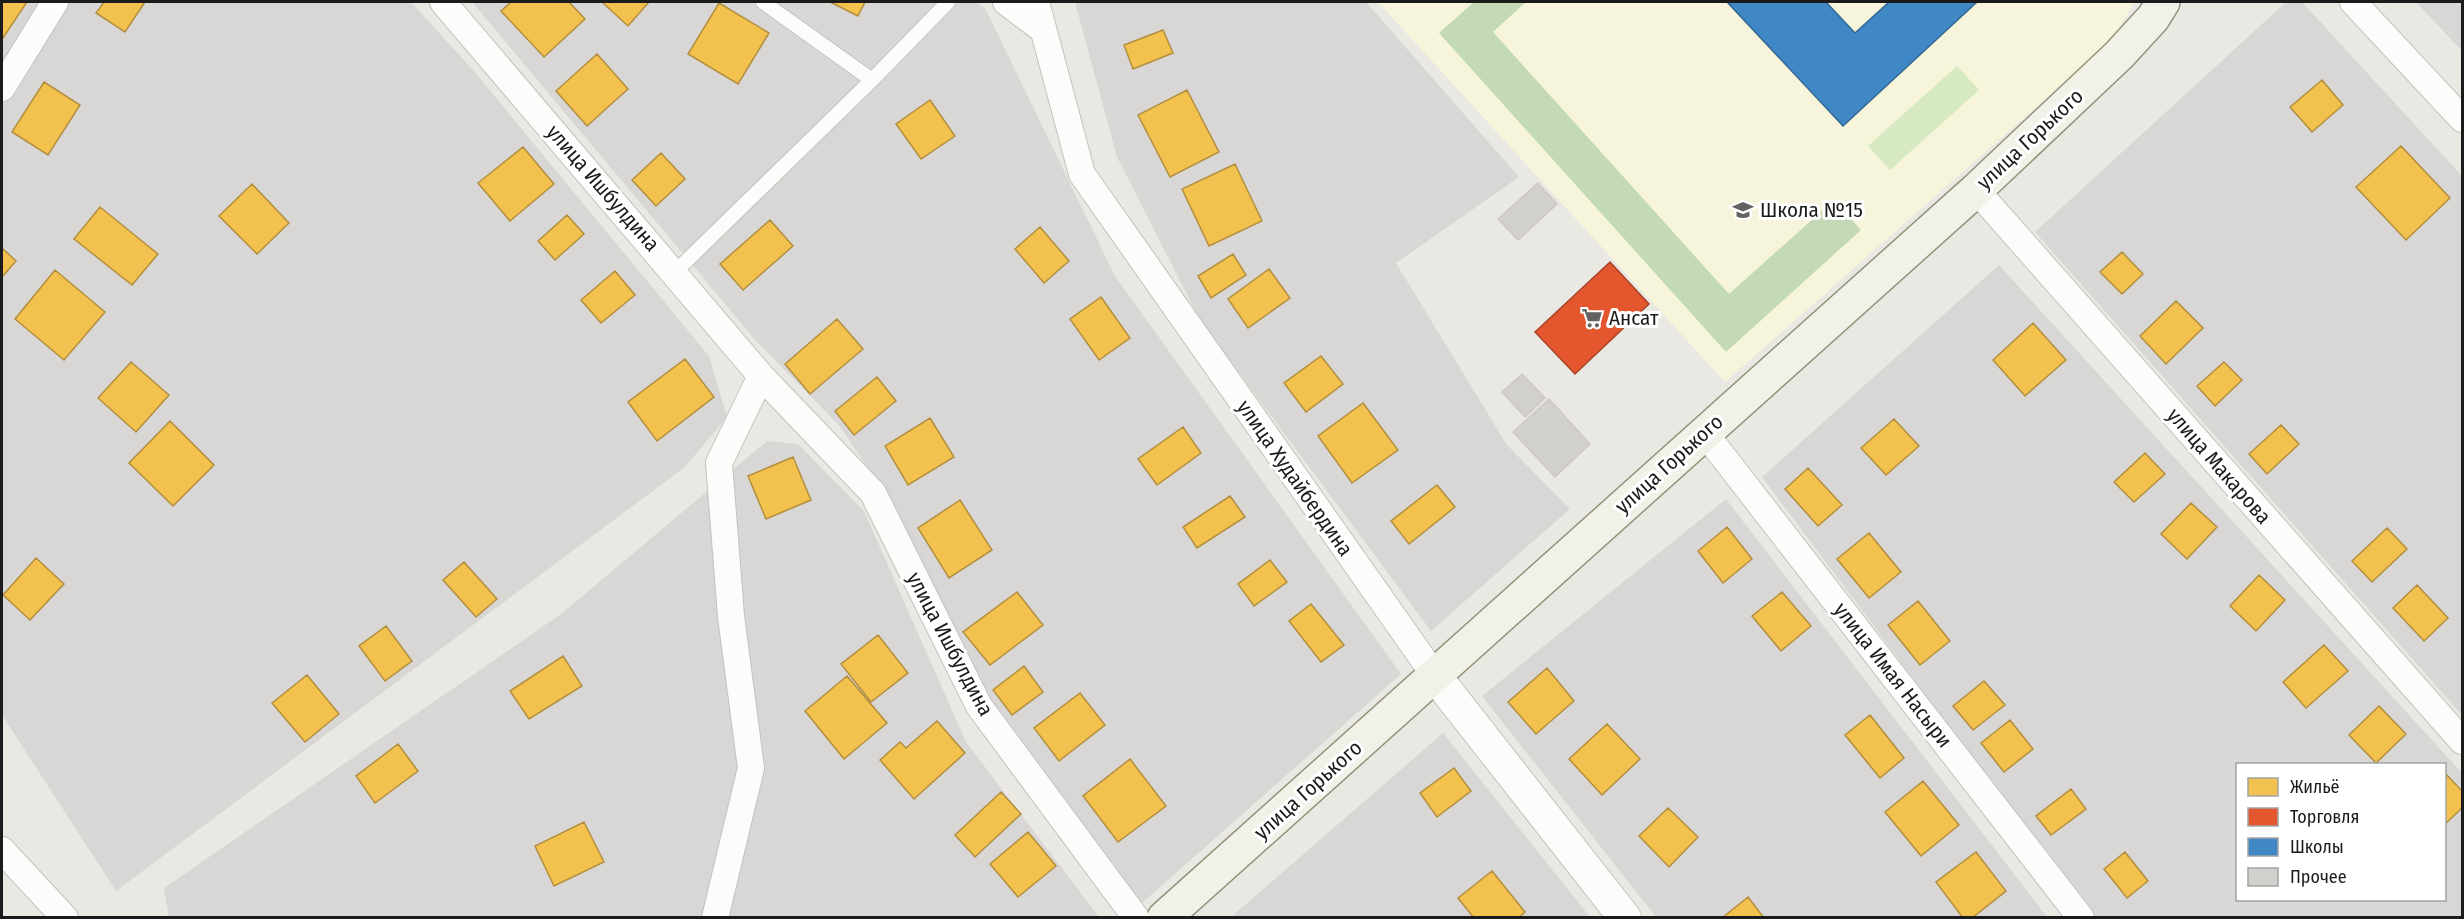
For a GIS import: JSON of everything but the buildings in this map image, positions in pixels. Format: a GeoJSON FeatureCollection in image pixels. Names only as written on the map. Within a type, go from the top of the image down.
{"type":"FeatureCollection","features":[{"type":"Feature","properties":{"kind":"main road","name":"улица Горького"},"geometry":{"type":"LineString","coordinates":[[1164,918],[1976,190],[2119,56],[2153,18],[2163,2]]}},
{"type":"Feature","properties":{"kind":"street"},"geometry":{"type":"LineString","coordinates":[[2,88],[55,2]]}},
{"type":"Feature","properties":{"kind":"street","name":"улица Ишбулдина"},"geometry":{"type":"LineString","coordinates":[[443,2],[675,272],[761,376],[873,493],[979,705],[1136,918]]}},
{"type":"Feature","properties":{"kind":"street"},"geometry":{"type":"LineString","coordinates":[[1006,2],[1043,30]]}},
{"type":"Feature","properties":{"kind":"street","name":"улица Худайбердина"},"geometry":{"type":"LineString","coordinates":[[1036,2],[1082,174],[1435,676],[1625,918]]}},
{"type":"Feature","properties":{"kind":"street"},"geometry":{"type":"LineString","coordinates":[[2354,2],[2463,120]]}},
{"type":"Feature","properties":{"kind":"street","name":"улица Макарова"},"geometry":{"type":"LineString","coordinates":[[1976,190],[2463,741]]}},
{"type":"Feature","properties":{"kind":"street"},"geometry":{"type":"LineString","coordinates":[[715,918],[751,768],[732,616],[719,463],[761,376]]}},
{"type":"Feature","properties":{"kind":"street","name":"улица Имая Насыри"},"geometry":{"type":"LineString","coordinates":[[1704,432],[2082,918]]}},
{"type":"Feature","properties":{"kind":"street"},"geometry":{"type":"LineString","coordinates":[[2,850],[65,918]]}},
{"type":"Feature","properties":{"kind":"lane"},"geometry":{"type":"LineString","coordinates":[[763,2],[872,80]]}},
{"type":"Feature","properties":{"kind":"lane"},"geometry":{"type":"LineString","coordinates":[[675,272],[872,80],[948,2]]}},
{"type":"Feature","properties":{"kind":"shaded area"},"geometry":{"type":"Polygon","coordinates":[[[2,2],[411,2],[473,70],[709,356],[727,417],[685,467],[116,891],[2,715],[2,2]]]}},
{"type":"Feature","properties":{"kind":"shaded area"},"geometry":{"type":"Polygon","coordinates":[[[472,2],[976,2],[985,8],[1115,276],[1401,674],[1142,903],[1020,747],[922,590],[892,504],[839,425],[756,341],[472,2]]]}},
{"type":"Feature","properties":{"kind":"shaded area"},"geometry":{"type":"Polygon","coordinates":[[[1075,2],[1366,2],[1519,177],[1396,263],[1507,445],[1570,509],[1431,631],[1200,320],[1117,157],[1075,2]]]}},
{"type":"Feature","properties":{"kind":"shaded area","name":"Школа №15"},"geometry":{"type":"Polygon","coordinates":[[[1378,2],[2134,2],[2113,39],[1725,382],[1378,2]]]}},
{"type":"Feature","properties":{"kind":"shaded area"},"geometry":{"type":"Polygon","coordinates":[[[1474,2],[1526,2],[1493,32],[1729,294],[1834,200],[1861,230],[1726,352],[1439,33],[1474,2]]]}},
{"type":"Feature","properties":{"kind":"shaded area"},"geometry":{"type":"Polygon","coordinates":[[[2286,2],[2302,2],[2462,176],[2462,715],[2035,232],[2286,2]]]}},
{"type":"Feature","properties":{"kind":"shaded area"},"geometry":{"type":"Polygon","coordinates":[[[2416,2],[2462,2],[2462,51],[2416,2]]]}},
{"type":"Feature","properties":{"kind":"shaded area"},"geometry":{"type":"Polygon","coordinates":[[[1999,265],[2462,773],[2462,917],[2092,917],[1762,477],[1999,265]]]}},
{"type":"Feature","properties":{"kind":"shaded area"},"geometry":{"type":"Polygon","coordinates":[[[767,441],[798,444],[864,511],[966,742],[1099,917],[169,918],[164,888],[561,614],[767,441]]]}},
{"type":"Feature","properties":{"kind":"shaded area"},"geometry":{"type":"Polygon","coordinates":[[[1726,499],[2047,917],[1656,917],[1482,696],[1726,499]]]}},
{"type":"Feature","properties":{"kind":"shaded area"},"geometry":{"type":"Polygon","coordinates":[[[1443,733],[1590,917],[1230,918],[1443,733]]]}},
{"type":"Feature","properties":{"kind":"green space"},"geometry":{"type":"Polygon","coordinates":[[[1957,66],[1979,90],[1890,170],[1868,146],[1957,66]]]}},
{"type":"Feature","properties":{"kind":"place","name":"Школа №15"},"geometry":{"type":"Point","coordinates":[1743,210]}},
{"type":"Feature","properties":{"kind":"place","name":"Ансат"},"geometry":{"type":"Point","coordinates":[1592,318]}}]}
